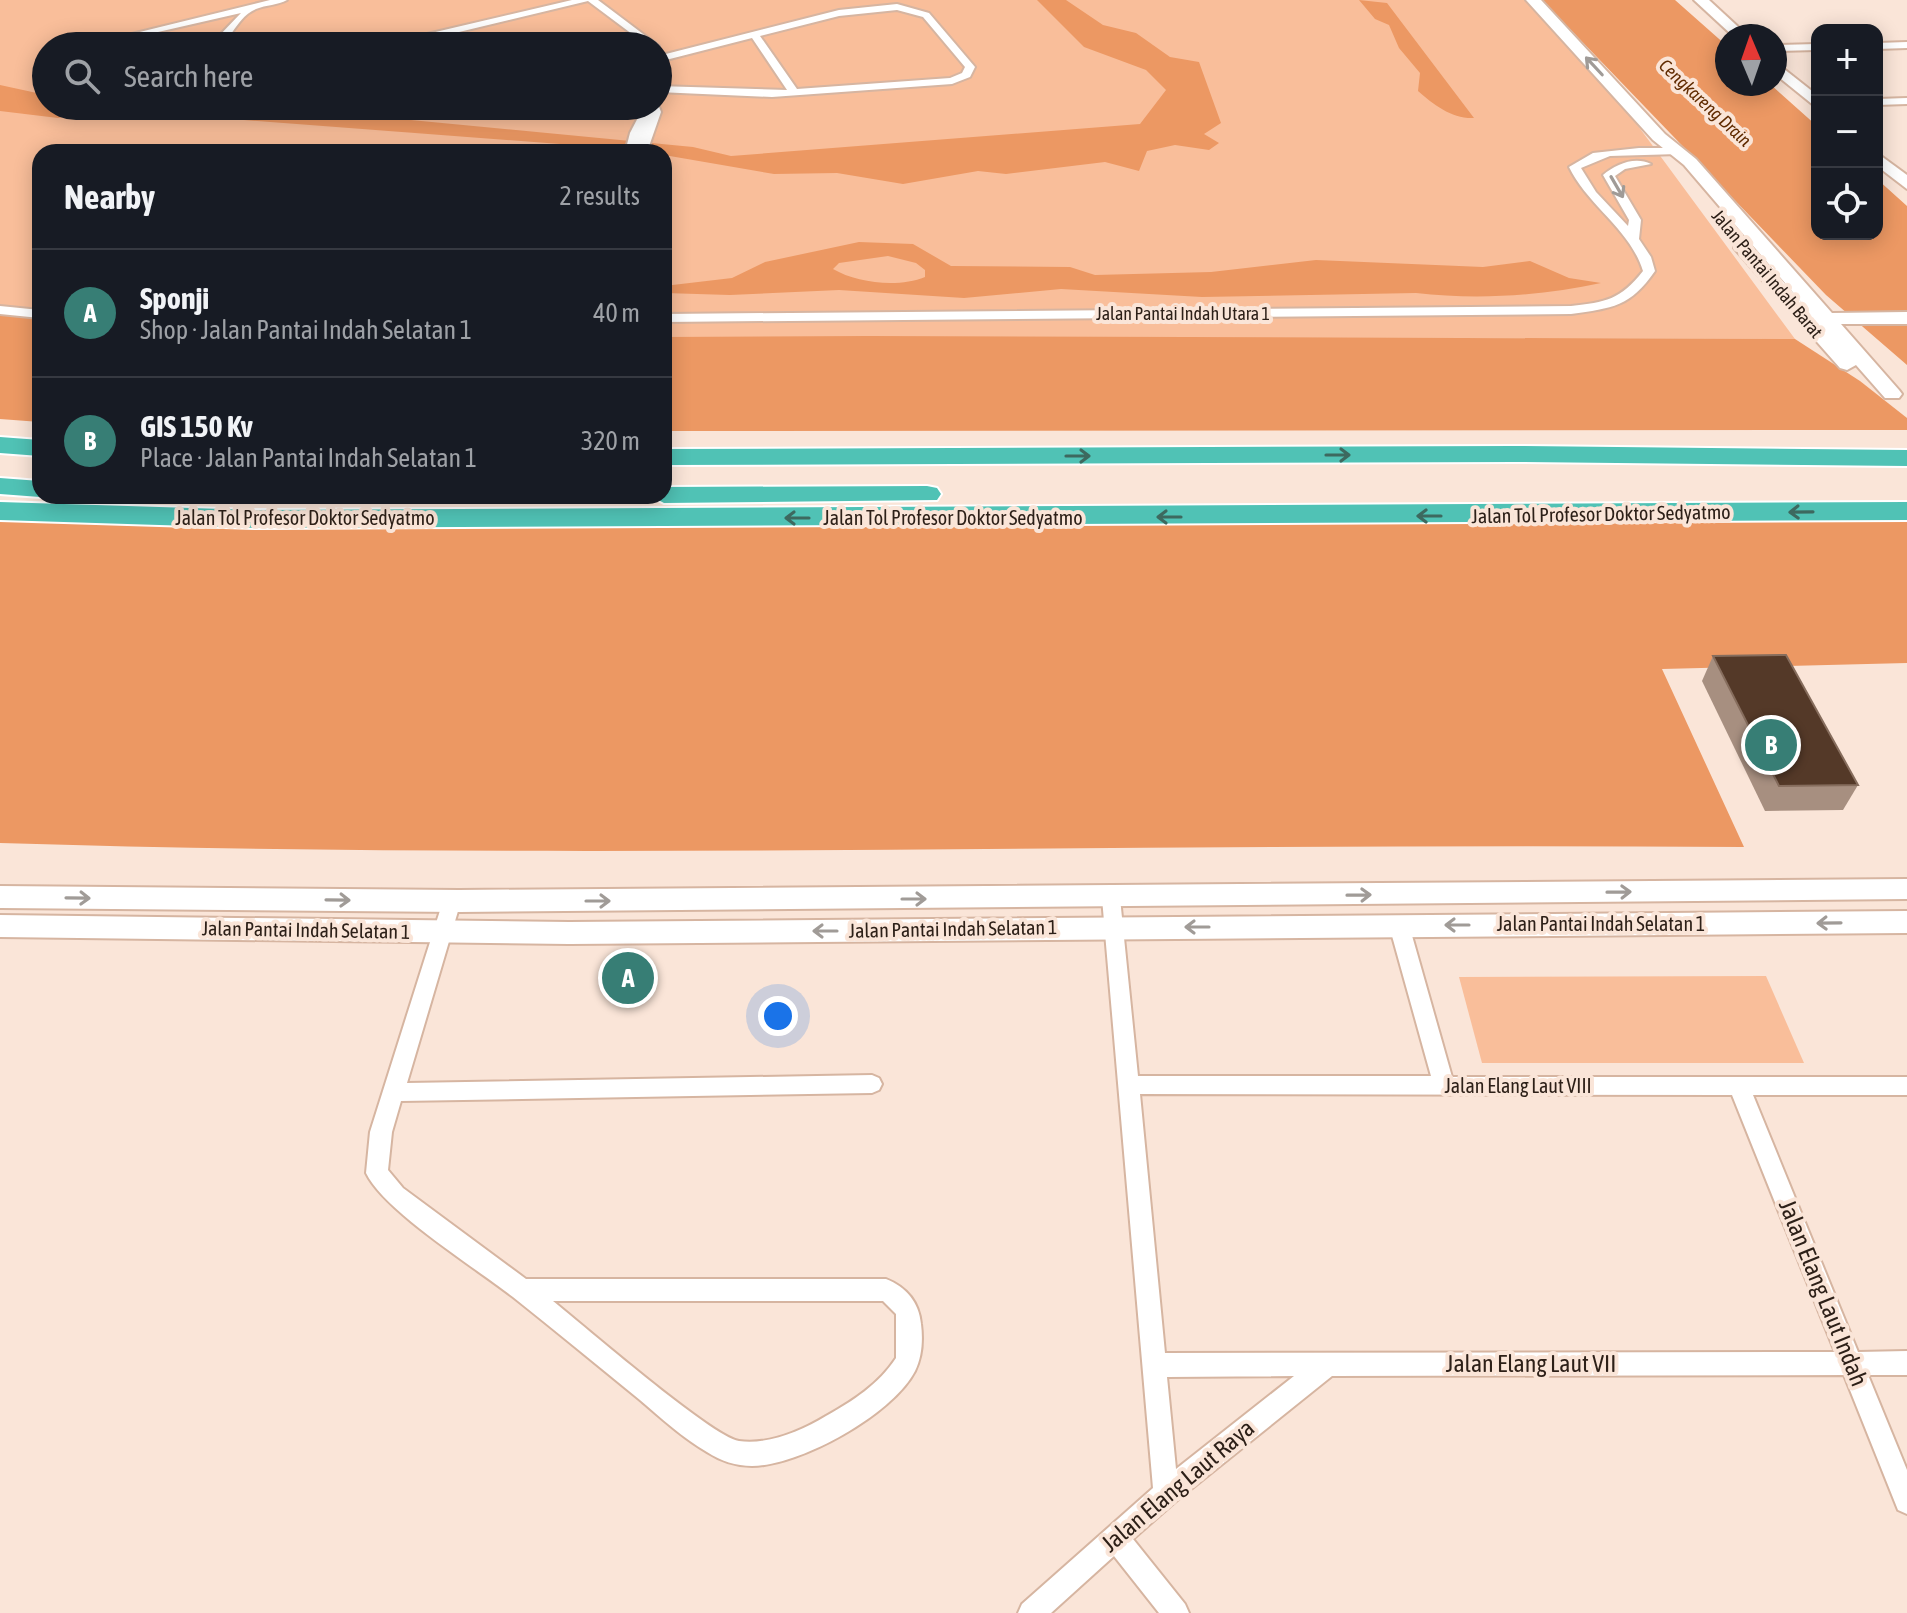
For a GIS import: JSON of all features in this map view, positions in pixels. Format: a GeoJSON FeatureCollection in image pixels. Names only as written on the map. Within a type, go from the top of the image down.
{"type":"FeatureCollection","features":[{"type":"Feature","properties":{"kind":"highway"},"geometry":{"type":"LineString","coordinates":[[0,445],[32,447]]}},
{"type":"Feature","properties":{"kind":"highway"},"geometry":{"type":"LineString","coordinates":[[672,457],[1529,454],[1907,458]]}},
{"type":"Feature","properties":{"kind":"highway"},"geometry":{"type":"LineString","coordinates":[[0,469],[32,471]]}},
{"type":"Feature","properties":{"kind":"highway","name":"Jalan Tol Profesor Doktor Sedyatmo"},"geometry":{"type":"LineString","coordinates":[[672,476],[1907,473]]}},
{"type":"Feature","properties":{"kind":"highway"},"geometry":{"type":"LineString","coordinates":[[0,486],[32,488]]}},
{"type":"Feature","properties":{"kind":"highway","name":"Jalan Tol Profesor Doktor Sedyatmo"},"geometry":{"type":"LineString","coordinates":[[672,495],[1907,492]]}},
{"type":"Feature","properties":{"kind":"highway","name":"Jalan Tol Profesor Doktor Sedyatmo"},"geometry":{"type":"LineString","coordinates":[[0,511],[271,519],[1907,511]]}},
{"type":"Feature","properties":{"kind":"street"},"geometry":{"type":"LineString","coordinates":[[145,32],[282,0]]}},
{"type":"Feature","properties":{"kind":"street"},"geometry":{"type":"LineString","coordinates":[[452,32],[584,0]]}},
{"type":"Feature","properties":{"kind":"street"},"geometry":{"type":"LineString","coordinates":[[592,0],[632,32]]}},
{"type":"Feature","properties":{"kind":"street","name":"Jalan Pantai Indah Barat"},"geometry":{"type":"LineString","coordinates":[[1533,0],[1673,153],[1853,370],[1900,401]]}},
{"type":"Feature","properties":{"kind":"street"},"geometry":{"type":"LineString","coordinates":[[1701,0],[1728,24]]}},
{"type":"Feature","properties":{"kind":"street"},"geometry":{"type":"LineString","coordinates":[[228,32],[252,6]]}},
{"type":"Feature","properties":{"kind":"street"},"geometry":{"type":"LineString","coordinates":[[672,51],[755,36],[839,13],[897,7],[926,15],[970,67],[966,75],[952,81],[794,92],[672,89]]}},
{"type":"Feature","properties":{"kind":"street"},"geometry":{"type":"LineString","coordinates":[[755,36],[794,92]]}},
{"type":"Feature","properties":{"kind":"street"},"geometry":{"type":"LineString","coordinates":[[1883,46],[1907,45]]}},
{"type":"Feature","properties":{"kind":"street"},"geometry":{"type":"LineString","coordinates":[[1787,48],[1811,47]]}},
{"type":"Feature","properties":{"kind":"street"},"geometry":{"type":"LineString","coordinates":[[1787,77],[1811,98]]}},
{"type":"Feature","properties":{"kind":"street"},"geometry":{"type":"LineString","coordinates":[[1883,102],[1907,101]]}},
{"type":"Feature","properties":{"kind":"street"},"geometry":{"type":"LineString","coordinates":[[633,144],[643,120]]}},
{"type":"Feature","properties":{"kind":"street"},"geometry":{"type":"LineString","coordinates":[[645,144],[654,120]]}},
{"type":"Feature","properties":{"kind":"street","name":"Jalan Pantai Indah Utara 1"},"geometry":{"type":"LineString","coordinates":[[1633,238],[1635,220],[1610,172],[1673,153]]}},
{"type":"Feature","properties":{"kind":"street","name":"Jalan Pantai Indah Utara 1"},"geometry":{"type":"LineString","coordinates":[[672,318],[1571,310],[1630,297],[1649,271],[1643,251],[1633,238],[1614,223],[1575,167],[1584,159],[1610,154],[1673,153]]}},
{"type":"Feature","properties":{"kind":"street"},"geometry":{"type":"LineString","coordinates":[[1883,163],[1907,184]]}},
{"type":"Feature","properties":{"kind":"street"},"geometry":{"type":"LineString","coordinates":[[0,310],[32,313]]}},
{"type":"Feature","properties":{"kind":"street"},"geometry":{"type":"LineString","coordinates":[[1846,326],[1907,318]]}},
{"type":"Feature","properties":{"kind":"street","name":"Jalan Pantai Indah Barat"},"geometry":{"type":"LineString","coordinates":[[1817,324],[1846,326],[1900,401]]}},
{"type":"Feature","properties":{"kind":"street"},"geometry":{"type":"LineString","coordinates":[[1846,326],[1865,334],[1907,334]]}},
{"type":"Feature","properties":{"kind":"street","name":"Jalan Pantai Indah Selatan 1"},"geometry":{"type":"LineString","coordinates":[[0,897],[452,901],[1111,898],[1907,889]]}},
{"type":"Feature","properties":{"kind":"street"},"geometry":{"type":"LineString","coordinates":[[1111,898],[1166,1493]]}},
{"type":"Feature","properties":{"kind":"street"},"geometry":{"type":"LineString","coordinates":[[452,901],[381,1132],[377,1173],[395,1195],[522,1290],[694,1429],[714,1444],[738,1454],[764,1454],[789,1448],[875,1399],[894,1383],[907,1362],[908,1309],[900,1297],[886,1290],[522,1290]]}},
{"type":"Feature","properties":{"kind":"street","name":"Jalan Pantai Indah Selatan 1"},"geometry":{"type":"LineString","coordinates":[[0,926],[442,932],[1907,922]]}},
{"type":"Feature","properties":{"kind":"street"},"geometry":{"type":"LineString","coordinates":[[1399,925],[1444,1085]]}},
{"type":"Feature","properties":{"kind":"street"},"geometry":{"type":"LineString","coordinates":[[395,1092],[872,1084]]}},
{"type":"Feature","properties":{"kind":"street","name":"Jalan Elang Laut VIII"},"geometry":{"type":"LineString","coordinates":[[1128,1085],[1907,1086]]}},
{"type":"Feature","properties":{"kind":"street","name":"Jalan Elang Laut Indah"},"geometry":{"type":"LineString","coordinates":[[1739,1086],[1907,1501]]}},
{"type":"Feature","properties":{"kind":"street","name":"Jalan Elang Laut VII"},"geometry":{"type":"LineString","coordinates":[[1154,1365],[1907,1363]]}},
{"type":"Feature","properties":{"kind":"street","name":"Jalan Elang Laut Raya"},"geometry":{"type":"LineString","coordinates":[[1031,1613],[1166,1493],[1328,1364]]}},
{"type":"Feature","properties":{"kind":"street"},"geometry":{"type":"LineString","coordinates":[[1115,1537],[1176,1613]]}},
{"type":"Feature","properties":{"kind":"shaded area"},"geometry":{"type":"Polygon","coordinates":[[[0,0],[1525,0],[1619,100],[1795,339],[672,337],[672,144],[32,144],[32,317],[0,314],[0,0]]]}},
{"type":"Feature","properties":{"kind":"shaded area"},"geometry":{"type":"Polygon","coordinates":[[[1766,976],[1804,1063],[1482,1063],[1459,977],[1766,976]]]}},
{"type":"Feature","properties":{"kind":"water"},"geometry":{"type":"Polygon","coordinates":[[[1037,0],[1066,0],[1103,25],[1136,33],[1170,57],[1199,62],[1221,123],[1204,134],[1219,143],[1209,150],[1175,145],[1147,151],[1139,171],[1105,162],[1006,174],[978,171],[903,184],[837,173],[774,174],[672,156],[672,145],[731,156],[1140,124],[1166,90],[1146,70],[1084,47],[1037,0]]]}},
{"type":"Feature","properties":{"kind":"water"},"geometry":{"type":"Polygon","coordinates":[[[1359,0],[1387,3],[1474,118],[1451,114],[1418,91],[1420,73],[1399,48],[1389,25],[1375,19],[1359,0]]]}},
{"type":"Feature","properties":{"kind":"water","name":"Cengkareng Drain"},"geometry":{"type":"Polygon","coordinates":[[[1542,0],[1675,0],[1715,35],[1715,96],[1783,96],[1811,121],[1811,240],[1883,240],[1883,184],[1907,206],[1907,365],[1826,295],[1542,0]]]}},
{"type":"Feature","properties":{"kind":"water"},"geometry":{"type":"Polygon","coordinates":[[[0,85],[32,92],[32,115],[0,111],[0,85]]]}},
{"type":"Feature","properties":{"kind":"water"},"geometry":{"type":"Polygon","coordinates":[[[244,120],[411,120],[662,144],[559,144],[244,120]]]}},
{"type":"Feature","properties":{"kind":"water"},"geometry":{"type":"Polygon","coordinates":[[[859,242],[913,244],[951,266],[1070,267],[1095,275],[1211,272],[1316,260],[1483,267],[1530,261],[1569,278],[1601,283],[1532,294],[1486,296],[1416,293],[1202,297],[1061,289],[964,298],[839,290],[730,295],[672,293],[672,285],[732,278],[765,262],[859,242]],[[888,256],[839,263],[833,269],[866,281],[890,283],[925,277],[925,270],[916,263],[888,256]]]}},
{"type":"Feature","properties":{"kind":"water"},"geometry":{"type":"Polygon","coordinates":[[[0,314],[32,317],[32,421],[0,419],[0,314]]]}},
{"type":"Feature","properties":{"kind":"water"},"geometry":{"type":"Polygon","coordinates":[[[672,337],[1795,339],[1860,381],[1907,418],[1907,430],[672,431],[672,337]]]}},
{"type":"Feature","properties":{"kind":"water"},"geometry":{"type":"Polygon","coordinates":[[[1907,516],[1907,663],[1662,669],[1744,847],[436,851],[0,843],[0,519],[1907,516]]]}},
{"type":"Feature","properties":{"kind":"building"},"geometry":{"type":"Polygon","coordinates":[[[1786,655],[1858,785],[1779,786],[1713,656],[1786,655]]]}},
{"type":"Feature","properties":{"kind":"place","name":"GIS 150 Kv"},"geometry":{"type":"Point","coordinates":[1771,745]}},
{"type":"Feature","properties":{"kind":"place","name":"Sponji"},"geometry":{"type":"Point","coordinates":[628,978]}}]}
